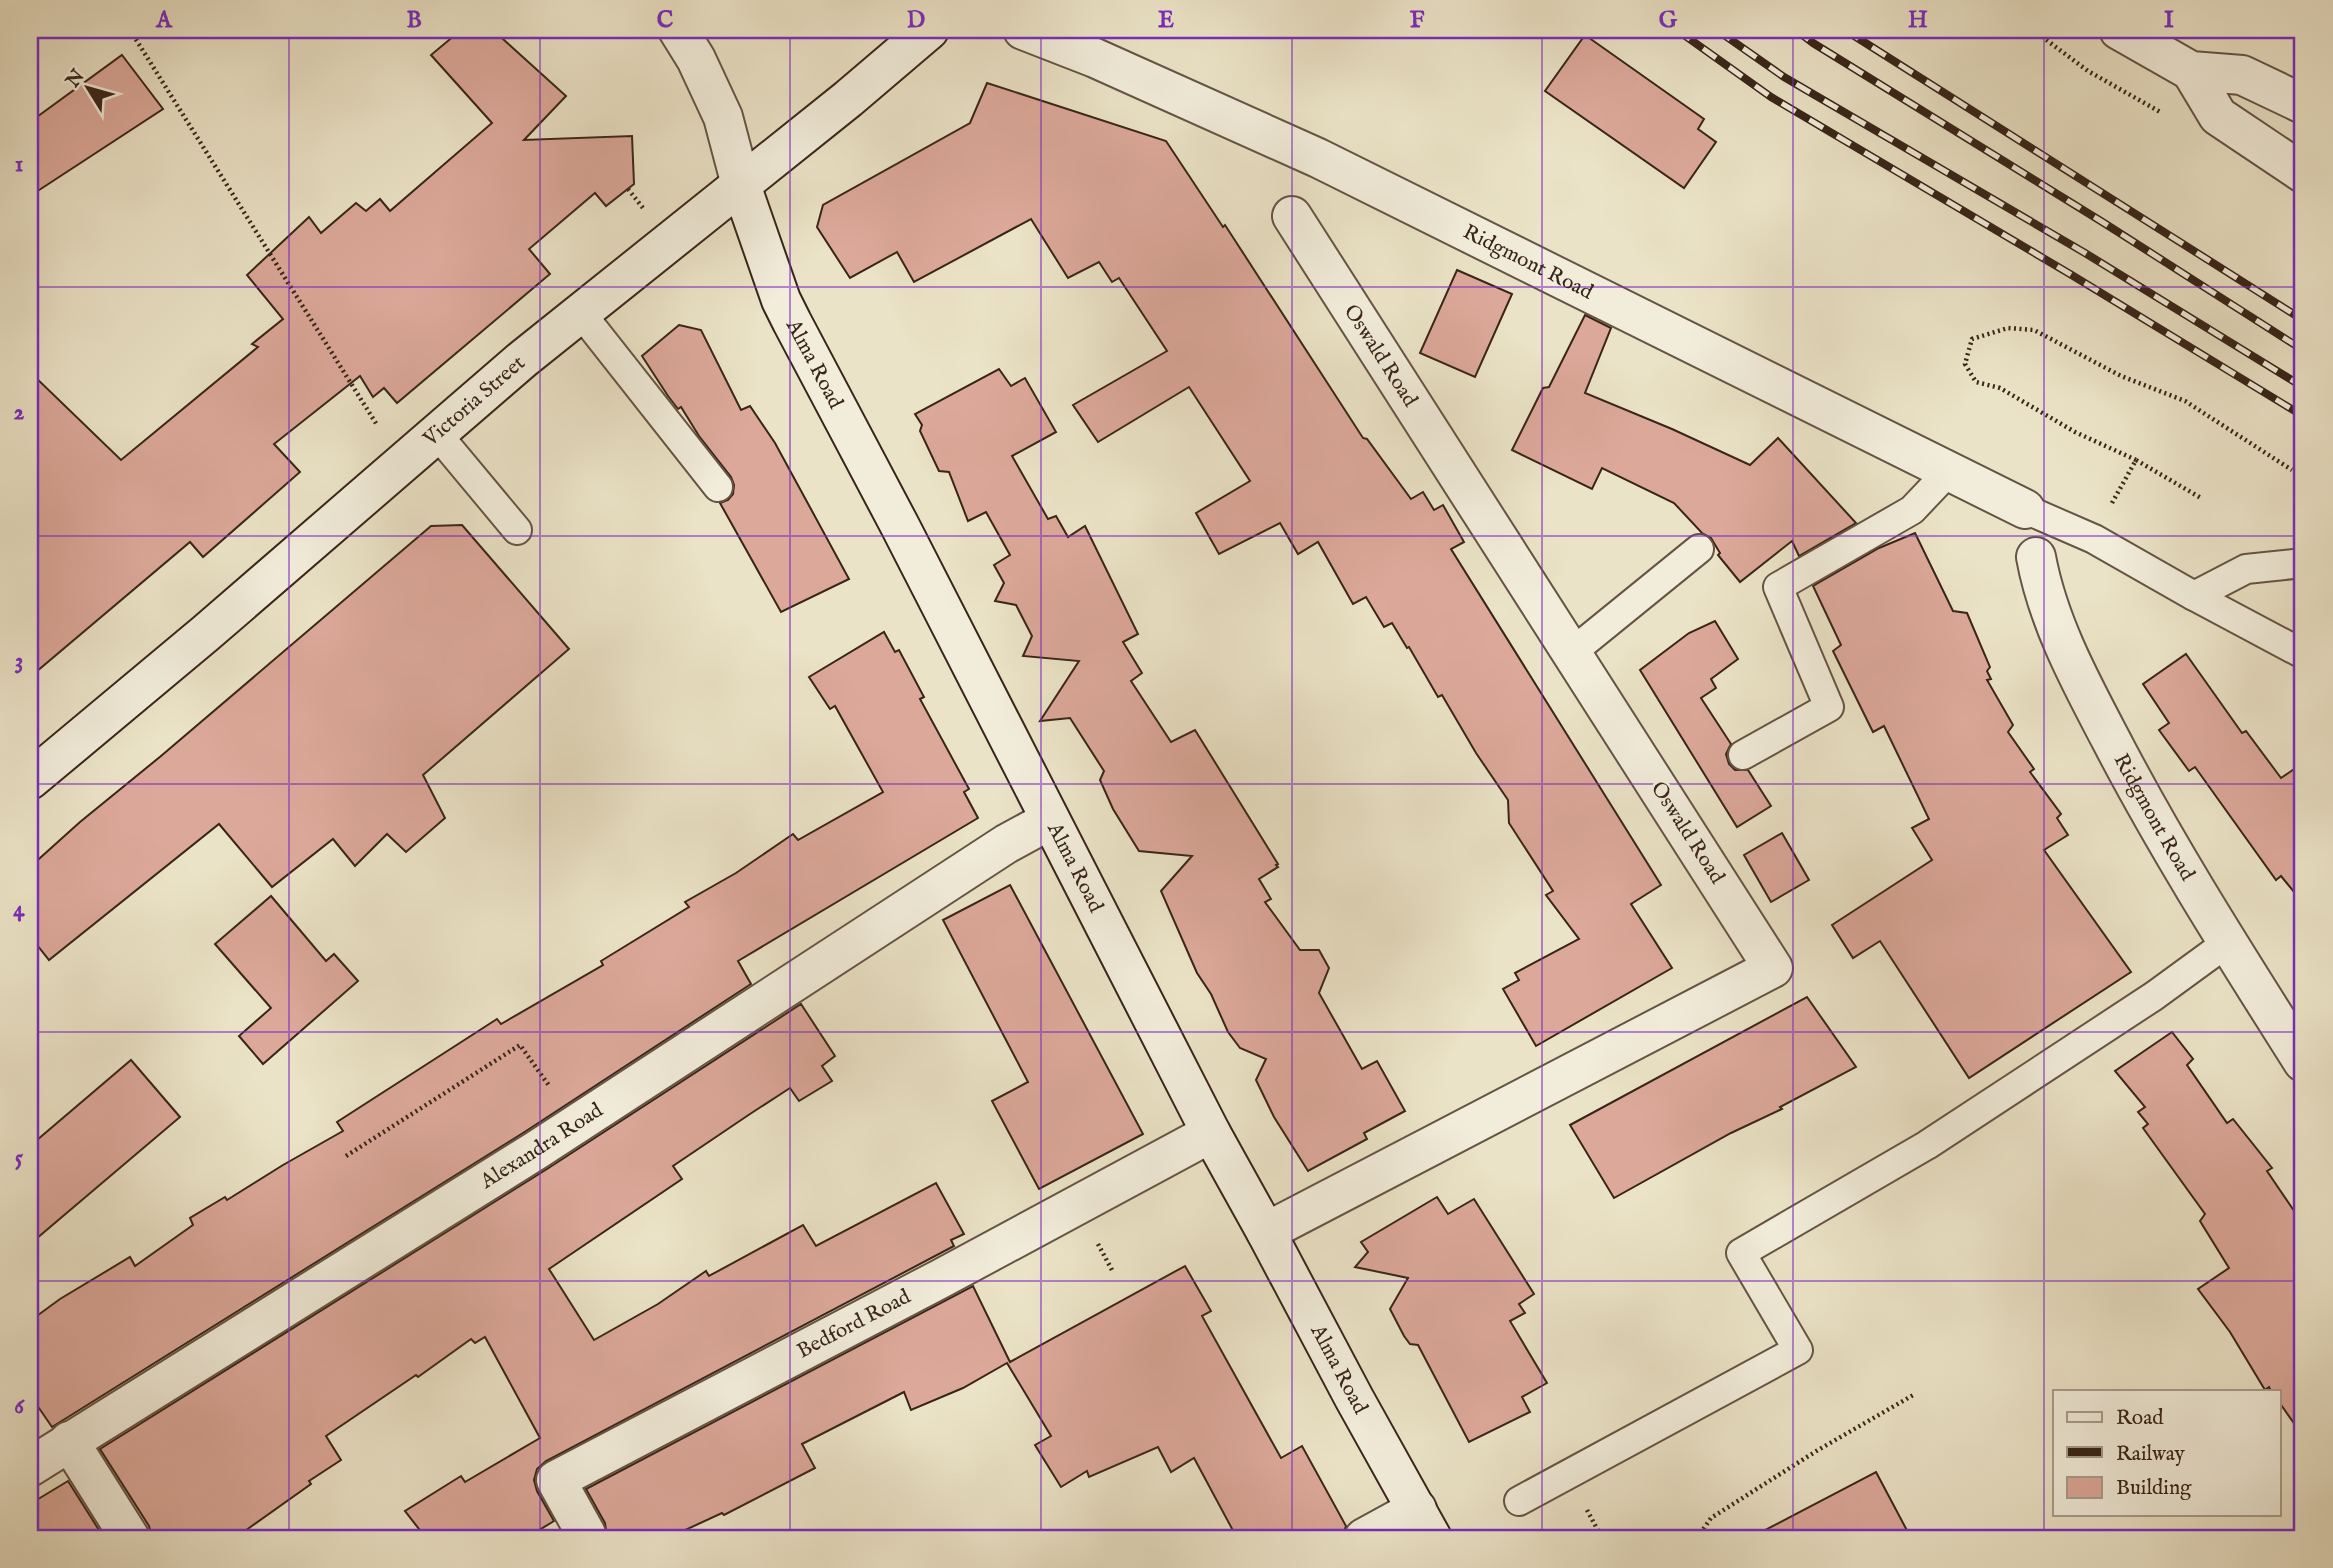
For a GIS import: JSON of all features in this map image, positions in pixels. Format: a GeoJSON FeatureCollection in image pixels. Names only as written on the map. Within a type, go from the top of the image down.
{"type":"FeatureCollection","features":[{"type":"Feature","properties":{"kind":"street","name":"Alma Road"},"geometry":{"type":"LineString","coordinates":[[678,30],[696,60],[723,117],[741,185],[781,300],[1211,1133],[1424,1523]]}},
{"type":"Feature","properties":{"kind":"street","name":"Victoria Street"},"geometry":{"type":"LineString","coordinates":[[30,780],[580,312],[848,99],[929,30]]}},
{"type":"Feature","properties":{"kind":"street","name":"Ridgmont Road"},"geometry":{"type":"LineString","coordinates":[[1023,30],[1095,58],[1318,158],[2025,509]]}},
{"type":"Feature","properties":{"kind":"street"},"geometry":{"type":"LineString","coordinates":[[2119,30],[2190,71],[2242,75],[2303,104]]}},
{"type":"Feature","properties":{"kind":"street"},"geometry":{"type":"LineString","coordinates":[[2190,71],[2218,116],[2303,173]]}},
{"type":"Feature","properties":{"kind":"street","name":"Oswald Road"},"geometry":{"type":"LineString","coordinates":[[1266,1232],[1773,968],[1292,216]]}},
{"type":"Feature","properties":{"kind":"street","name":"Ridgmont Road"},"geometry":{"type":"LineString","coordinates":[[2036,558],[2042,591],[2064,646],[2098,717],[2135,786],[2303,1062]]}},
{"type":"Feature","properties":{"kind":"street","name":"Alexandra Road"},"geometry":{"type":"LineString","coordinates":[[30,1467],[576,1124],[1006,844],[1049,820]]}},
{"type":"Feature","properties":{"kind":"street","name":"Bedford Road"},"geometry":{"type":"LineString","coordinates":[[584,1537],[556,1480],[940,1279],[1211,1133]]}},
{"type":"Feature","properties":{"kind":"street"},"geometry":{"type":"LineString","coordinates":[[69,1441],[130,1538]]}},
{"type":"Feature","properties":{"kind":"street"},"geometry":{"type":"LineString","coordinates":[[1364,1538],[1424,1523]]}},
{"type":"Feature","properties":{"kind":"lane"},"geometry":{"type":"LineString","coordinates":[[580,312],[718,487]]}},
{"type":"Feature","properties":{"kind":"lane"},"geometry":{"type":"LineString","coordinates":[[437,434],[517,530]]}},
{"type":"Feature","properties":{"kind":"lane"},"geometry":{"type":"LineString","coordinates":[[1743,755],[1829,707],[1778,587],[1912,510],[1949,471]]}},
{"type":"Feature","properties":{"kind":"lane"},"geometry":{"type":"LineString","coordinates":[[2025,509],[2094,539],[2303,654]]}},
{"type":"Feature","properties":{"kind":"lane"},"geometry":{"type":"LineString","coordinates":[[1571,653],[1699,549]]}},
{"type":"Feature","properties":{"kind":"lane"},"geometry":{"type":"LineString","coordinates":[[2194,596],[2246,569],[2303,564]]}},
{"type":"Feature","properties":{"kind":"lane"},"geometry":{"type":"LineString","coordinates":[[1519,1501],[1798,1350],[1741,1252],[1927,1145],[2154,996],[2228,942]]}},
{"type":"Feature","properties":{"kind":"path"},"geometry":{"type":"LineString","coordinates":[[130,30],[401,464]]}},
{"type":"Feature","properties":{"kind":"path"},"geometry":{"type":"LineString","coordinates":[[628,189],[644,209]]}},
{"type":"Feature","properties":{"kind":"path"},"geometry":{"type":"LineString","coordinates":[[2201,498],[2136,460],[2075,432],[2000,388],[1976,382],[1965,364],[1972,339],[2008,328],[2034,330],[2121,376],[2185,401],[2292,470]]}},
{"type":"Feature","properties":{"kind":"path"},"geometry":{"type":"LineString","coordinates":[[2094,539],[2136,460]]}},
{"type":"Feature","properties":{"kind":"path"},"geometry":{"type":"LineString","coordinates":[[346,1156],[520,1045],[576,1124]]}},
{"type":"Feature","properties":{"kind":"path"},"geometry":{"type":"LineString","coordinates":[[1707,1538],[1702,1531],[1712,1518],[1818,1450],[1914,1394]]}},
{"type":"Feature","properties":{"kind":"path"},"geometry":{"type":"LineString","coordinates":[[1582,1499],[1602,1538]]}},
{"type":"Feature","properties":{"kind":"building"},"geometry":{"type":"Polygon","coordinates":[[[461,30],[493,30],[566,96],[524,140],[632,136],[634,184],[606,206],[595,193],[529,249],[550,274],[397,403],[384,388],[373,397],[360,376],[274,444],[300,472],[203,557],[190,542],[30,677],[30,372],[121,460],[258,347],[252,344],[283,319],[247,275],[309,217],[321,233],[356,203],[366,211],[380,199],[390,211],[492,123],[431,55],[461,30]]]}},
{"type":"Feature","properties":{"kind":"building"},"geometry":{"type":"Polygon","coordinates":[[[1585,35],[1704,119],[1698,129],[1716,142],[1684,188],[1545,91],[1585,35]]]}},
{"type":"Feature","properties":{"kind":"building"},"geometry":{"type":"Polygon","coordinates":[[[122,55],[163,109],[30,196],[30,122],[122,55]]]}},
{"type":"Feature","properties":{"kind":"building"},"geometry":{"type":"Polygon","coordinates":[[[987,83],[1166,141],[1223,227],[1225,225],[1363,438],[1367,439],[1411,499],[1423,492],[1434,510],[1443,505],[1464,542],[1451,549],[1661,885],[1631,904],[1672,968],[1536,1046],[1503,989],[1519,980],[1515,973],[1579,939],[1546,895],[1553,891],[1509,823],[1508,800],[1442,695],[1438,697],[1392,623],[1384,627],[1366,597],[1353,604],[1318,542],[1298,554],[1280,523],[1219,554],[1196,513],[1250,481],[1189,387],[1098,442],[1073,405],[1167,351],[1119,278],[1112,282],[1099,262],[1068,278],[1031,219],[914,282],[897,252],[850,278],[817,227],[823,205],[970,123],[987,83]]]}},
{"type":"Feature","properties":{"kind":"building"},"geometry":{"type":"Polygon","coordinates":[[[1457,270],[1512,294],[1475,377],[1420,353],[1457,270]]]}},
{"type":"Feature","properties":{"kind":"building"},"geometry":{"type":"Polygon","coordinates":[[[1585,315],[1611,328],[1585,393],[1750,465],[1778,438],[1856,523],[1799,556],[1792,541],[1740,582],[1718,555],[1720,553],[1711,538],[1702,533],[1674,503],[1602,468],[1592,489],[1512,450],[1543,388],[1549,387],[1585,315]]]}},
{"type":"Feature","properties":{"kind":"building"},"geometry":{"type":"Polygon","coordinates":[[[679,325],[701,330],[741,410],[750,406],[775,443],[849,579],[781,612],[720,503],[733,494],[731,477],[699,436],[681,407],[678,409],[668,396],[642,356],[679,325]]]}},
{"type":"Feature","properties":{"kind":"building"},"geometry":{"type":"Polygon","coordinates":[[[999,369],[1011,386],[1025,378],[1056,432],[1012,456],[1048,519],[1056,516],[1068,537],[1085,526],[1138,634],[1123,642],[1142,673],[1131,681],[1171,742],[1195,730],[1278,864],[1278,867],[1259,879],[1271,899],[1265,902],[1300,950],[1319,950],[1329,968],[1319,993],[1362,1069],[1377,1061],[1405,1111],[1364,1133],[1367,1139],[1308,1171],[1274,1117],[1256,1080],[1266,1059],[1240,1048],[1228,1032],[1211,994],[1197,973],[1161,891],[1192,856],[1139,851],[1113,809],[1100,780],[1104,771],[1070,718],[1040,721],[1079,661],[1023,656],[1032,636],[1016,605],[995,601],[1004,583],[994,565],[1010,555],[986,512],[968,521],[949,472],[939,471],[920,431],[922,425],[915,414],[999,369]]]}},
{"type":"Feature","properties":{"kind":"building"},"geometry":{"type":"Polygon","coordinates":[[[462,525],[569,649],[423,775],[445,818],[406,852],[387,834],[355,866],[333,839],[272,887],[219,824],[49,960],[30,936],[30,867],[431,526],[462,525]]]}},
{"type":"Feature","properties":{"kind":"building"},"geometry":{"type":"Polygon","coordinates":[[[1915,533],[1953,611],[1967,613],[1990,667],[1987,671],[1991,679],[1987,680],[2013,725],[2008,732],[2034,769],[2030,772],[2061,814],[2057,818],[2068,835],[2044,850],[2131,972],[1969,1078],[1880,941],[1853,958],[1832,925],[1932,860],[1912,828],[1929,819],[1884,726],[1873,732],[1833,651],[1841,645],[1813,586],[1879,548],[1915,533]]]}},
{"type":"Feature","properties":{"kind":"building"},"geometry":{"type":"Polygon","coordinates":[[[1715,621],[1738,659],[1711,679],[1716,688],[1701,698],[1731,744],[1726,754],[1729,764],[1735,770],[1748,770],[1771,806],[1737,827],[1640,670],[1689,633],[1715,621]]]}},
{"type":"Feature","properties":{"kind":"building"},"geometry":{"type":"Polygon","coordinates":[[[884,632],[895,652],[899,650],[924,697],[920,699],[969,789],[964,792],[978,818],[738,961],[751,984],[523,1133],[52,1427],[30,1395],[30,1321],[60,1299],[130,1257],[135,1266],[193,1225],[190,1218],[225,1197],[227,1200],[343,1131],[337,1122],[497,1019],[501,1024],[603,965],[601,961],[689,907],[685,902],[736,873],[793,834],[798,840],[883,792],[835,706],[830,709],[809,677],[884,632]]]}},
{"type":"Feature","properties":{"kind":"building"},"geometry":{"type":"Polygon","coordinates":[[[2186,654],[2242,733],[2246,731],[2281,778],[2303,763],[2303,903],[2281,876],[2276,880],[2195,767],[2189,771],[2159,730],[2169,723],[2143,684],[2186,654]]]}},
{"type":"Feature","properties":{"kind":"building"},"geometry":{"type":"Polygon","coordinates":[[[1782,833],[1809,880],[1771,902],[1744,855],[1782,833]]]}},
{"type":"Feature","properties":{"kind":"building"},"geometry":{"type":"Polygon","coordinates":[[[1010,885],[1143,1134],[1039,1189],[992,1101],[1028,1082],[943,920],[1010,885]]]}},
{"type":"Feature","properties":{"kind":"building"},"geometry":{"type":"Polygon","coordinates":[[[271,896],[326,961],[334,954],[358,981],[263,1064],[239,1036],[271,1008],[215,944],[271,896]]]}},
{"type":"Feature","properties":{"kind":"building"},"geometry":{"type":"Polygon","coordinates":[[[1807,997],[1856,1067],[1614,1198],[1570,1125],[1807,997]]]}},
{"type":"Feature","properties":{"kind":"building"},"geometry":{"type":"Polygon","coordinates":[[[801,1004],[835,1056],[822,1066],[832,1081],[799,1101],[790,1088],[750,1114],[673,1166],[682,1179],[549,1269],[594,1340],[658,1304],[706,1271],[709,1276],[803,1225],[816,1246],[936,1183],[964,1234],[951,1240],[954,1246],[546,1461],[537,1469],[534,1480],[537,1491],[554,1521],[526,1538],[426,1538],[405,1511],[461,1476],[465,1482],[540,1438],[485,1337],[475,1343],[471,1339],[418,1377],[416,1375],[326,1436],[341,1460],[235,1538],[152,1538],[149,1526],[100,1449],[547,1169],[801,1004]]]}},
{"type":"Feature","properties":{"kind":"building"},"geometry":{"type":"Polygon","coordinates":[[[2172,1032],[2193,1059],[2187,1065],[2227,1123],[2233,1119],[2272,1168],[2267,1171],[2303,1224],[2303,1436],[2280,1403],[2280,1390],[2270,1390],[2269,1387],[2265,1390],[2230,1332],[2198,1289],[2229,1268],[2200,1221],[2205,1214],[2143,1128],[2148,1124],[2138,1112],[2145,1107],[2115,1071],[2172,1032]]]}},
{"type":"Feature","properties":{"kind":"building"},"geometry":{"type":"Polygon","coordinates":[[[131,1060],[180,1117],[30,1244],[30,1146],[131,1060]]]}},
{"type":"Feature","properties":{"kind":"building"},"geometry":{"type":"Polygon","coordinates":[[[1437,1197],[1448,1214],[1474,1199],[1534,1294],[1519,1304],[1525,1313],[1510,1321],[1547,1383],[1522,1397],[1530,1412],[1469,1442],[1418,1345],[1410,1344],[1390,1309],[1408,1278],[1355,1267],[1368,1252],[1361,1242],[1437,1197]]]}},
{"type":"Feature","properties":{"kind":"building"},"geometry":{"type":"Polygon","coordinates":[[[1185,1266],[1211,1311],[1202,1316],[1281,1458],[1302,1446],[1346,1526],[1342,1538],[1237,1538],[1194,1458],[1171,1472],[1158,1447],[1089,1477],[1087,1471],[1061,1487],[1035,1445],[1051,1436],[1007,1363],[963,1388],[911,1410],[904,1392],[802,1444],[815,1468],[724,1515],[722,1513],[668,1538],[607,1538],[605,1523],[586,1489],[973,1286],[1010,1362],[1185,1266]]]}},
{"type":"Feature","properties":{"kind":"building"},"geometry":{"type":"Polygon","coordinates":[[[1876,1472],[1911,1538],[1750,1538],[1876,1472]]]}},
{"type":"Feature","properties":{"kind":"building"},"geometry":{"type":"Polygon","coordinates":[[[68,1481],[104,1538],[30,1538],[30,1504],[68,1481]]]}},
{"type":"Feature","properties":{"kind":"railway"},"geometry":{"type":"LineString","coordinates":[[1677,30],[1771,97],[2303,416]]}},
{"type":"Feature","properties":{"kind":"railway"},"geometry":{"type":"LineString","coordinates":[[1717,30],[1784,77],[2085,253],[2303,387]]}},
{"type":"Feature","properties":{"kind":"railway"},"geometry":{"type":"LineString","coordinates":[[1796,30],[2303,350]]}},
{"type":"Feature","properties":{"kind":"railway"},"geometry":{"type":"LineString","coordinates":[[1845,30],[2303,320]]}}]}
